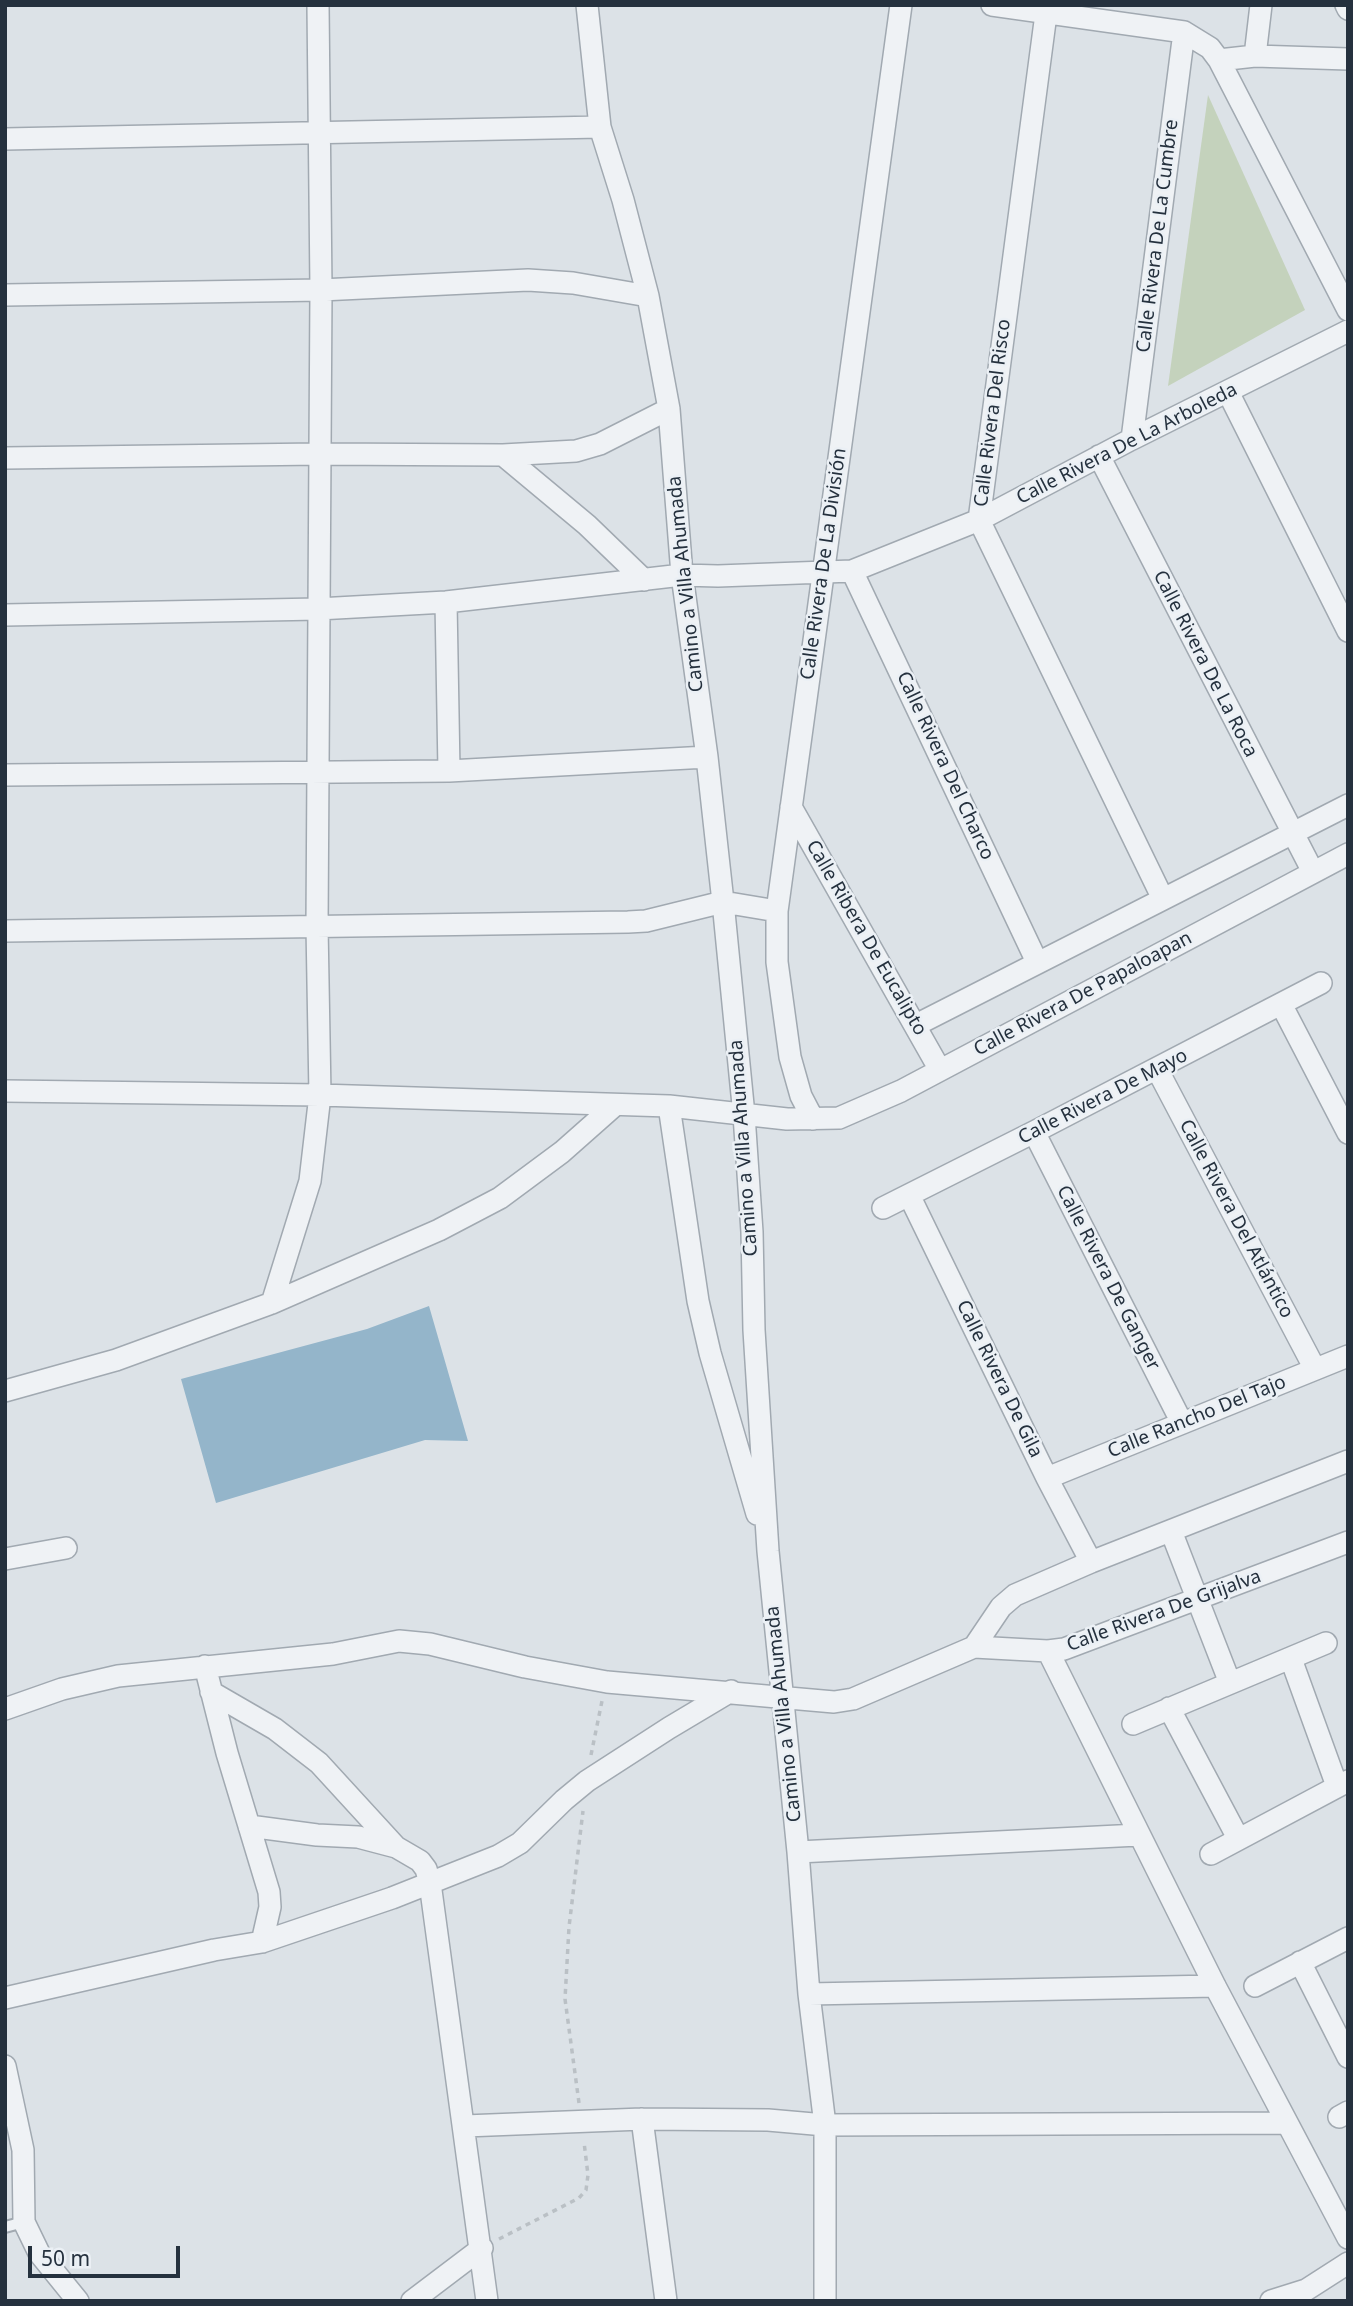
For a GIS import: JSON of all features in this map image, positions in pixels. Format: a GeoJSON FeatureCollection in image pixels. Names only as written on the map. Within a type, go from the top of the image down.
{"type":"FeatureCollection","features":[{"type":"Feature","properties":{"kind":"street"},"geometry":{"type":"LineString","coordinates":[[272,1303],[310,1181],[320,1095],[317,926],[321,290],[318,5]]}},
{"type":"Feature","properties":{"kind":"street","name":"Camino a Villa Ahumada"},"geometry":{"type":"LineString","coordinates":[[587,5],[600,127],[623,200],[648,296],[668,409],[682,575],[707,757],[723,902],[744,1115],[768,1551],[798,1852],[809,1994],[825,2125],[823,2300]]}},
{"type":"Feature","properties":{"kind":"street","name":"Calle Rivera De La División"},"geometry":{"type":"LineString","coordinates":[[813,1119],[801,1096],[788,1045],[777,962],[777,911],[901,5]]}},
{"type":"Feature","properties":{"kind":"street"},"geometry":{"type":"LineString","coordinates":[[992,5],[1185,32],[1210,48],[1219,60],[1348,310]]}},
{"type":"Feature","properties":{"kind":"street"},"geometry":{"type":"LineString","coordinates":[[1255,56],[1261,5]]}},
{"type":"Feature","properties":{"kind":"street","name":"Calle Rivera Del Risco"},"geometry":{"type":"LineString","coordinates":[[1046,13],[979,520],[1163,899]]}},
{"type":"Feature","properties":{"kind":"street","name":"Calle Rivera De La Cumbre"},"geometry":{"type":"LineString","coordinates":[[1132,439],[1185,32]]}},
{"type":"Feature","properties":{"kind":"street"},"geometry":{"type":"LineString","coordinates":[[1219,60],[1255,56],[1348,59]]}},
{"type":"Feature","properties":{"kind":"street"},"geometry":{"type":"LineString","coordinates":[[5,139],[600,127]]}},
{"type":"Feature","properties":{"kind":"street"},"geometry":{"type":"LineString","coordinates":[[5,295],[321,290],[528,280],[573,283],[648,296]]}},
{"type":"Feature","properties":{"kind":"street","name":"Calle Rivera De La Arboleda"},"geometry":{"type":"LineString","coordinates":[[5,615],[318,608],[446,602],[682,575],[852,571],[979,520],[1132,439],[1348,331]]}},
{"type":"Feature","properties":{"kind":"street"},"geometry":{"type":"LineString","coordinates":[[1228,392],[1348,631]]}},
{"type":"Feature","properties":{"kind":"street"},"geometry":{"type":"LineString","coordinates":[[5,458],[319,454],[503,455],[576,451],[600,444],[668,409]]}},
{"type":"Feature","properties":{"kind":"street"},"geometry":{"type":"LineString","coordinates":[[503,455],[587,525],[644,580]]}},
{"type":"Feature","properties":{"kind":"street","name":"Calle Rivera De La Roca"},"geometry":{"type":"LineString","coordinates":[[1099,456],[1313,872]]}},
{"type":"Feature","properties":{"kind":"street","name":"Calle Rivera Del Charco"},"geometry":{"type":"LineString","coordinates":[[852,571],[1037,962]]}},
{"type":"Feature","properties":{"kind":"street"},"geometry":{"type":"LineString","coordinates":[[446,602],[450,771]]}},
{"type":"Feature","properties":{"kind":"street"},"geometry":{"type":"LineString","coordinates":[[5,775],[450,771],[707,757]]}},
{"type":"Feature","properties":{"kind":"street"},"geometry":{"type":"LineString","coordinates":[[916,1025],[1348,805]]}},
{"type":"Feature","properties":{"kind":"street","name":"Calle Ribera De Eucalipto"},"geometry":{"type":"LineString","coordinates":[[791,807],[940,1070]]}},
{"type":"Feature","properties":{"kind":"street","name":"Calle Rivera De Papaloapan"},"geometry":{"type":"LineString","coordinates":[[5,1091],[320,1095],[669,1106],[787,1119],[839,1118],[875,1104],[1348,854]]}},
{"type":"Feature","properties":{"kind":"street"},"geometry":{"type":"LineString","coordinates":[[5,932],[628,922],[646,921],[723,902],[777,911]]}},
{"type":"Feature","properties":{"kind":"street","name":"Calle Rivera De Mayo"},"geometry":{"type":"LineString","coordinates":[[883,1208],[1321,983]]}},
{"type":"Feature","properties":{"kind":"street"},"geometry":{"type":"LineString","coordinates":[[1281,1004],[1348,1133]]}},
{"type":"Feature","properties":{"kind":"street","name":"Calle Rivera Del Atlántico"},"geometry":{"type":"LineString","coordinates":[[1157,1069],[1315,1369]]}},
{"type":"Feature","properties":{"kind":"street"},"geometry":{"type":"LineString","coordinates":[[5,1391],[116,1360],[272,1303],[439,1230],[500,1198],[562,1152],[614,1106]]}},
{"type":"Feature","properties":{"kind":"street"},"geometry":{"type":"LineString","coordinates":[[669,1106],[698,1301],[710,1353],[768,1551]]}},
{"type":"Feature","properties":{"kind":"street","name":"Calle Rivera De Ganger"},"geometry":{"type":"LineString","coordinates":[[1034,1132],[1182,1423]]}},
{"type":"Feature","properties":{"kind":"street","name":"Calle Rivera De Gila"},"geometry":{"type":"LineString","coordinates":[[909,1195],[1091,1562]]}},
{"type":"Feature","properties":{"kind":"street","name":"Calle Rancho Del Tajo"},"geometry":{"type":"LineString","coordinates":[[1047,1478],[1348,1356]]}},
{"type":"Feature","properties":{"kind":"street"},"geometry":{"type":"LineString","coordinates":[[5,1709],[62,1689],[118,1675],[333,1654],[399,1641],[414,1641],[607,1682],[834,1702],[853,1699],[974,1647],[1001,1606],[1015,1595],[1091,1562],[1348,1461]]}},
{"type":"Feature","properties":{"kind":"street"},"geometry":{"type":"LineString","coordinates":[[1171,1531],[1230,1683]]}},
{"type":"Feature","properties":{"kind":"street","name":"Calle Rivera De Grijalva"},"geometry":{"type":"LineString","coordinates":[[974,1647],[1048,1651],[1064,1649],[1348,1542]]}},
{"type":"Feature","properties":{"kind":"street"},"geometry":{"type":"LineString","coordinates":[[5,1559],[66,1548]]}},
{"type":"Feature","properties":{"kind":"street"},"geometry":{"type":"LineString","coordinates":[[1133,1724],[1326,1643]]}},
{"type":"Feature","properties":{"kind":"street"},"geometry":{"type":"LineString","coordinates":[[1048,1651],[1215,1986],[1287,2123],[1341,2212],[1348,2238]]}},
{"type":"Feature","properties":{"kind":"street"},"geometry":{"type":"LineString","coordinates":[[1211,1854],[1342,1784],[1291,1658]]}},
{"type":"Feature","properties":{"kind":"street"},"geometry":{"type":"LineString","coordinates":[[205,1666],[227,1753],[269,1892],[270,1907],[262,1942]]}},
{"type":"Feature","properties":{"kind":"street"},"geometry":{"type":"LineString","coordinates":[[211,1692],[275,1729],[319,1763],[396,1847],[419,1861],[426,1870],[465,2126],[487,2301]]}},
{"type":"Feature","properties":{"kind":"street"},"geometry":{"type":"LineString","coordinates":[[5,1998],[214,1950],[262,1942],[341,1917],[499,1856],[520,1843],[587,1781],[668,1728],[731,1692]]}},
{"type":"Feature","properties":{"kind":"street"},"geometry":{"type":"LineString","coordinates":[[1169,1708],[1238,1838]]}},
{"type":"Feature","properties":{"kind":"street"},"geometry":{"type":"LineString","coordinates":[[249,1826],[358,1838],[396,1847]]}},
{"type":"Feature","properties":{"kind":"street"},"geometry":{"type":"LineString","coordinates":[[798,1852],[1139,1835]]}},
{"type":"Feature","properties":{"kind":"street"},"geometry":{"type":"LineString","coordinates":[[1255,1986],[1348,1938]]}},
{"type":"Feature","properties":{"kind":"street"},"geometry":{"type":"LineString","coordinates":[[1300,1962],[1348,2057]]}},
{"type":"Feature","properties":{"kind":"street"},"geometry":{"type":"LineString","coordinates":[[809,1994],[1215,1986]]}},
{"type":"Feature","properties":{"kind":"street"},"geometry":{"type":"LineString","coordinates":[[5,2066],[23,2150],[14,2224],[78,2301]]}},
{"type":"Feature","properties":{"kind":"street"},"geometry":{"type":"LineString","coordinates":[[465,2126],[642,2119],[768,2120],[825,2125],[1287,2123]]}},
{"type":"Feature","properties":{"kind":"street"},"geometry":{"type":"LineString","coordinates":[[642,2119],[666,2301]]}},
{"type":"Feature","properties":{"kind":"street"},"geometry":{"type":"LineString","coordinates":[[412,2301],[482,2248]]}},
{"type":"Feature","properties":{"kind":"street"},"geometry":{"type":"LineString","coordinates":[[1271,2301],[1306,2290],[1348,2263]]}},
{"type":"Feature","properties":{"kind":"path"},"geometry":{"type":"LineString","coordinates":[[482,2248],[579,2198],[586,2190],[588,2175],[565,1999],[569,1927],[587,1781],[607,1682]]}},
{"type":"Feature","properties":{"kind":"green space"},"geometry":{"type":"Polygon","coordinates":[[[1208,95],[1305,310],[1168,386],[1208,95]]]}},
{"type":"Feature","properties":{"kind":"water"},"geometry":{"type":"Polygon","coordinates":[[[429,1306],[468,1441],[425,1440],[216,1503],[181,1379],[367,1329],[429,1306]]]}}]}
